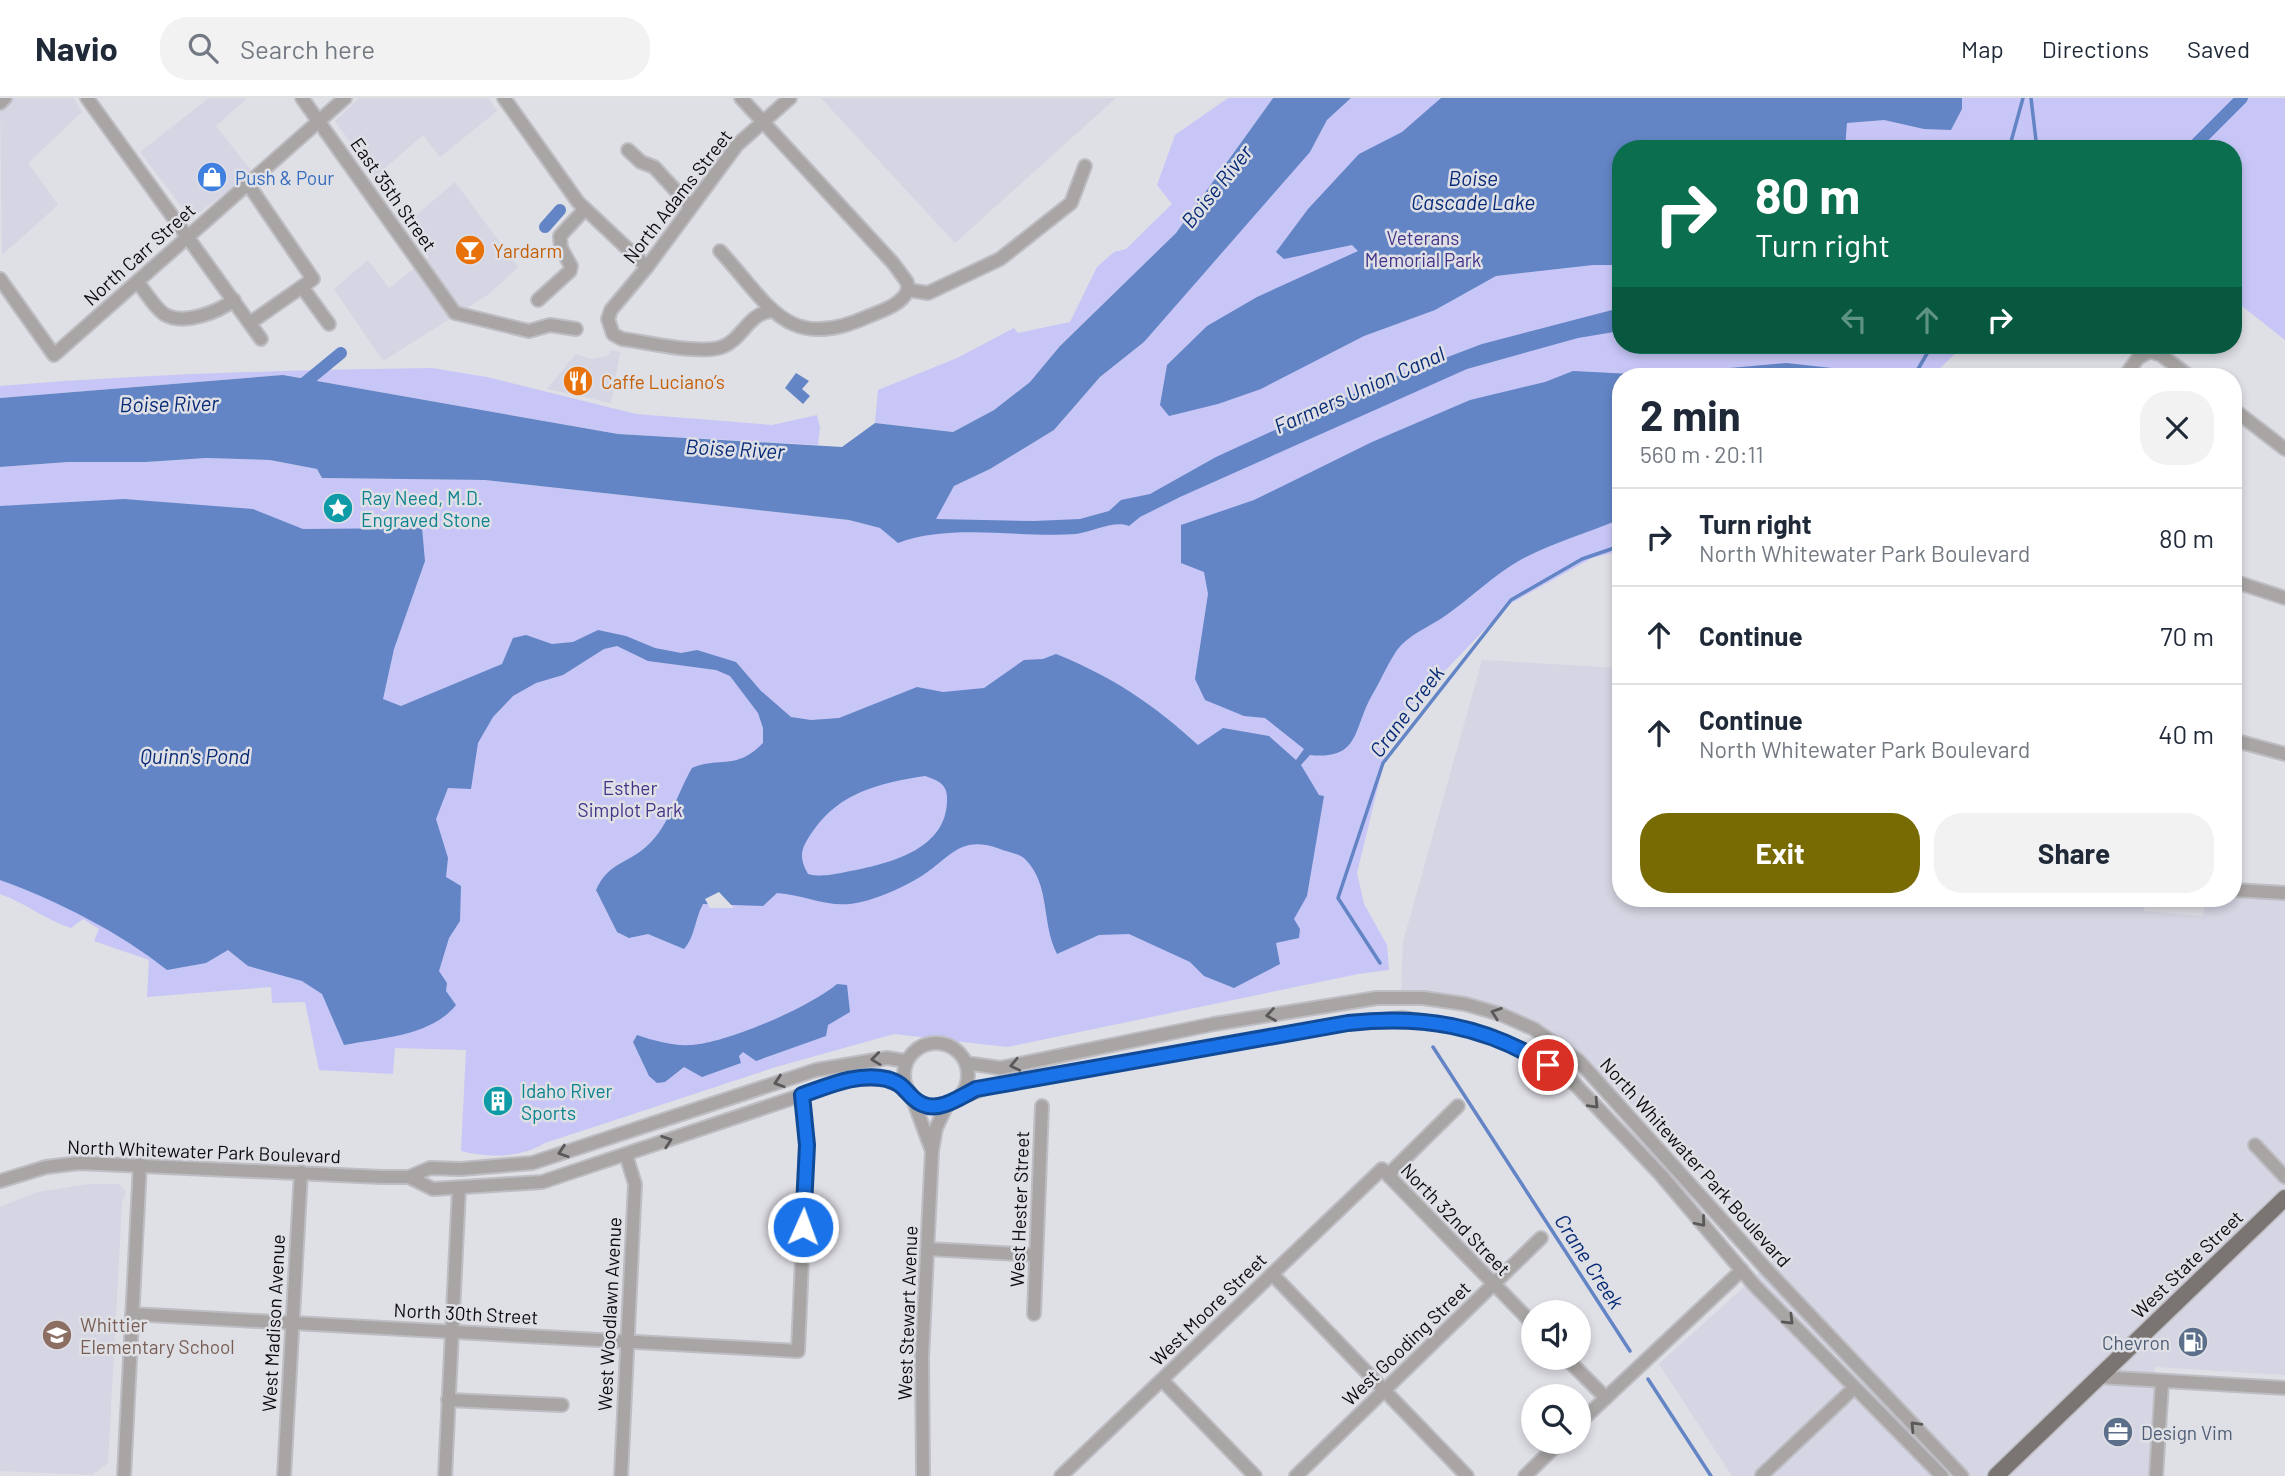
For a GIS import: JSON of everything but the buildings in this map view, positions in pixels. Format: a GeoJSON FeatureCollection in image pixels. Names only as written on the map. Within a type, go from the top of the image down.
{"type":"FeatureCollection","features":[{"type":"Feature","properties":{"kind":"main road","name":"West State Street"},"geometry":{"type":"LineString","coordinates":[[1996,1476],[2285,1198]]}},
{"type":"Feature","properties":{"kind":"street"},"geometry":{"type":"LineString","coordinates":[[0,103],[5,98]]}},
{"type":"Feature","properties":{"kind":"street"},"geometry":{"type":"LineString","coordinates":[[87,98],[261,339]]}},
{"type":"Feature","properties":{"kind":"street","name":"East 35th Street"},"geometry":{"type":"LineString","coordinates":[[302,98],[455,313],[528,331],[550,325],[576,329]]}},
{"type":"Feature","properties":{"kind":"street","name":"North Carr Street"},"geometry":{"type":"LineString","coordinates":[[0,279],[54,355],[345,98]]}},
{"type":"Feature","properties":{"kind":"street"},"geometry":{"type":"LineString","coordinates":[[504,98],[585,209],[647,267]]}},
{"type":"Feature","properties":{"kind":"street"},"geometry":{"type":"LineString","coordinates":[[720,251],[756,290],[770,311],[805,328],[833,330],[900,302],[908,290],[907,282],[893,263],[741,98]]}},
{"type":"Feature","properties":{"kind":"street","name":"North Adams Street"},"geometry":{"type":"LineString","coordinates":[[770,311],[753,317],[738,336],[722,347],[704,349],[622,339],[614,334],[610,327],[611,310],[647,267],[737,145],[790,98]]}},
{"type":"Feature","properties":{"kind":"street"},"geometry":{"type":"LineString","coordinates":[[628,150],[641,162],[654,167],[691,206]]}},
{"type":"Feature","properties":{"kind":"street"},"geometry":{"type":"LineString","coordinates":[[908,290],[928,293],[1000,259],[1071,203],[1085,166]]}},
{"type":"Feature","properties":{"kind":"street"},"geometry":{"type":"LineString","coordinates":[[248,184],[313,279],[250,323]]}},
{"type":"Feature","properties":{"kind":"street"},"geometry":{"type":"LineString","coordinates":[[538,300],[570,271],[570,260],[559,240],[585,209]]}},
{"type":"Feature","properties":{"kind":"street"},"geometry":{"type":"LineString","coordinates":[[138,283],[159,309],[169,316],[214,314],[234,300]]}},
{"type":"Feature","properties":{"kind":"street"},"geometry":{"type":"LineString","coordinates":[[302,287],[328,324]]}},
{"type":"Feature","properties":{"kind":"street"},"geometry":{"type":"LineString","coordinates":[[2130,368],[2145,354]]}},
{"type":"Feature","properties":{"kind":"street"},"geometry":{"type":"LineString","coordinates":[[2158,354],[2178,368]]}},
{"type":"Feature","properties":{"kind":"street"},"geometry":{"type":"LineString","coordinates":[[2242,417],[2285,449]]}},
{"type":"Feature","properties":{"kind":"street"},"geometry":{"type":"LineString","coordinates":[[2242,584],[2285,598]]}},
{"type":"Feature","properties":{"kind":"street"},"geometry":{"type":"LineString","coordinates":[[2242,742],[2285,754]]}},
{"type":"Feature","properties":{"kind":"street"},"geometry":{"type":"LineString","coordinates":[[2242,890],[2285,892]]}},
{"type":"Feature","properties":{"kind":"street","name":"North Whitewater Park Boulevard"},"geometry":{"type":"LineString","coordinates":[[966,1063],[1000,1068],[1214,1024],[1377,998],[1423,998],[1465,1004],[1500,1014],[1534,1030],[1579,1060],[1769,1272],[1962,1476]]}},
{"type":"Feature","properties":{"kind":"street","name":"North Whitewater Park Boulevard"},"geometry":{"type":"LineString","coordinates":[[953,1102],[976,1089],[1348,1023],[1402,1018],[1464,1028],[1530,1054],[1573,1082],[1661,1175],[1742,1270],[1942,1476]]}},
{"type":"Feature","properties":{"kind":"street"},"geometry":{"type":"LineString","coordinates":[[934,1042],[955,1048],[966,1063],[967,1082],[953,1102],[928,1106],[909,1092],[906,1061],[917,1048],[934,1042]]}},
{"type":"Feature","properties":{"kind":"street","name":"North Whitewater Park Boulevard"},"geometry":{"type":"LineString","coordinates":[[409,1177],[430,1168],[461,1169],[532,1163],[816,1070],[887,1058],[906,1061]]}},
{"type":"Feature","properties":{"kind":"street","name":"North Whitewater Park Boulevard"},"geometry":{"type":"LineString","coordinates":[[0,1181],[55,1166],[140,1164],[409,1177],[433,1189],[542,1182],[802,1095],[858,1079],[884,1079],[909,1092]]}},
{"type":"Feature","properties":{"kind":"street","name":"West Stewart Avenue"},"geometry":{"type":"LineString","coordinates":[[909,1092],[932,1151]]}},
{"type":"Feature","properties":{"kind":"street","name":"North 30th Street"},"geometry":{"type":"LineString","coordinates":[[132,1314],[798,1350],[807,1145],[802,1095]]}},
{"type":"Feature","properties":{"kind":"street","name":"West Stewart Avenue"},"geometry":{"type":"LineString","coordinates":[[923,1476],[922,1357],[932,1151],[936,1128],[953,1102]]}},
{"type":"Feature","properties":{"kind":"street","name":"West Hester Street"},"geometry":{"type":"LineString","coordinates":[[1034,1314],[1042,1106]]}},
{"type":"Feature","properties":{"kind":"street","name":"West Moore Street"},"geometry":{"type":"LineString","coordinates":[[1061,1476],[1272,1275],[1458,1106]]}},
{"type":"Feature","properties":{"kind":"street"},"geometry":{"type":"LineString","coordinates":[[2255,1144],[2285,1177]]}},
{"type":"Feature","properties":{"kind":"street","name":"West Woodlawn Avenue"},"geometry":{"type":"LineString","coordinates":[[621,1476],[635,1184],[626,1155]]}},
{"type":"Feature","properties":{"kind":"street"},"geometry":{"type":"LineString","coordinates":[[124,1476],[140,1164]]}},
{"type":"Feature","properties":{"kind":"street","name":"West Madison Avenue"},"geometry":{"type":"LineString","coordinates":[[284,1476],[301,1172]]}},
{"type":"Feature","properties":{"kind":"street","name":"North 32nd Street"},"geometry":{"type":"LineString","coordinates":[[1385,1172],[1521,1312]]}},
{"type":"Feature","properties":{"kind":"street"},"geometry":{"type":"LineString","coordinates":[[445,1476],[459,1189]]}},
{"type":"Feature","properties":{"kind":"street","name":"West Gooding Street"},"geometry":{"type":"LineString","coordinates":[[1296,1476],[1541,1238]]}},
{"type":"Feature","properties":{"kind":"street"},"geometry":{"type":"LineString","coordinates":[[928,1249],[1036,1255]]}},
{"type":"Feature","properties":{"kind":"street"},"geometry":{"type":"LineString","coordinates":[[1591,1412],[1742,1270]]}},
{"type":"Feature","properties":{"kind":"street"},"geometry":{"type":"LineString","coordinates":[[1272,1275],[1467,1476]]}},
{"type":"Feature","properties":{"kind":"street"},"geometry":{"type":"LineString","coordinates":[[1578,1370],[1606,1398]]}},
{"type":"Feature","properties":{"kind":"street"},"geometry":{"type":"LineString","coordinates":[[2099,1377],[2285,1388]]}},
{"type":"Feature","properties":{"kind":"street"},"geometry":{"type":"LineString","coordinates":[[1162,1380],[1255,1476]]}},
{"type":"Feature","properties":{"kind":"street"},"geometry":{"type":"LineString","coordinates":[[2156,1476],[2162,1382]]}},
{"type":"Feature","properties":{"kind":"street"},"geometry":{"type":"LineString","coordinates":[[1762,1475],[1854,1388]]}},
{"type":"Feature","properties":{"kind":"street"},"geometry":{"type":"LineString","coordinates":[[449,1400],[562,1405]]}},
{"type":"Feature","properties":{"kind":"street"},"geometry":{"type":"LineString","coordinates":[[1525,1476],[1548,1454]]}},
{"type":"Feature","properties":{"kind":"shaded area"},"geometry":{"type":"Polygon","coordinates":[[[0,98],[73,98],[82,112],[28,163],[58,205],[2,255],[0,98]]]}},
{"type":"Feature","properties":{"kind":"shaded area"},"geometry":{"type":"Polygon","coordinates":[[[209,98],[247,98],[216,126],[252,172],[191,219],[140,152],[209,98]]]}},
{"type":"Feature","properties":{"kind":"shaded area"},"geometry":{"type":"Polygon","coordinates":[[[359,98],[488,98],[497,111],[440,157],[423,135],[375,177],[335,121],[359,98]]]}},
{"type":"Feature","properties":{"kind":"shaded area"},"geometry":{"type":"Polygon","coordinates":[[[821,98],[1116,98],[955,243],[821,98]]]}},
{"type":"Feature","properties":{"kind":"shaded area"},"geometry":{"type":"Polygon","coordinates":[[[455,182],[518,267],[489,294],[383,361],[334,289],[368,260],[389,288],[429,257],[406,224],[455,182]]]}},
{"type":"Feature","properties":{"kind":"shaded area"},"geometry":{"type":"Polygon","coordinates":[[[612,350],[620,352],[611,403],[547,389],[576,354],[591,359],[607,356],[612,350]]]}},
{"type":"Feature","properties":{"kind":"shaded area"},"geometry":{"type":"Polygon","coordinates":[[[1482,660],[1612,668],[1612,907],[2144,907],[2144,911],[2203,916],[2204,907],[2242,907],[2242,898],[2285,899],[2285,1375],[2155,1367],[2148,1476],[1732,1476],[1659,1364],[1779,1255],[1579,1051],[1507,1010],[1451,994],[1401,990],[1403,942],[1482,660]]]}},
{"type":"Feature","properties":{"kind":"shaded area","name":"Whittier Elementary School"},"geometry":{"type":"Polygon","coordinates":[[[90,1184],[119,1184],[126,1192],[122,1203],[108,1463],[92,1475],[0,1471],[0,1207],[37,1192],[90,1184]]]}},
{"type":"Feature","properties":{"kind":"green space"},"geometry":{"type":"Polygon","coordinates":[[[1228,98],[1273,98],[1176,233],[1060,346],[1030,382],[994,410],[953,432],[875,423],[878,390],[957,358],[1014,328],[1018,333],[1070,322],[1097,267],[1114,252],[1126,249],[1172,204],[1157,185],[1175,135],[1228,98]]]}},
{"type":"Feature","properties":{"kind":"green space","name":"Esther Simplot Park"},"geometry":{"type":"Polygon","coordinates":[[[1351,98],[2285,98],[2285,340],[2242,306],[2242,140],[1612,140],[1612,354],[1955,354],[1940,368],[1612,368],[1612,553],[1592,558],[1508,605],[1393,725],[1357,873],[1364,904],[1387,945],[1389,970],[1358,974],[1007,1047],[894,1034],[776,1067],[545,1143],[525,1152],[493,1156],[461,1151],[466,1050],[395,1048],[393,1074],[319,1070],[305,1002],[272,1003],[271,987],[147,997],[149,960],[94,941],[99,929],[83,919],[71,928],[0,894],[0,467],[206,458],[271,460],[317,469],[322,478],[485,480],[849,520],[880,528],[935,519],[954,486],[990,469],[1054,430],[1100,377],[1144,342],[1315,143],[1327,120],[1351,98]]]}},
{"type":"Feature","properties":{"kind":"green space"},"geometry":{"type":"Polygon","coordinates":[[[432,368],[487,377],[636,414],[772,425],[817,415],[820,428],[818,445],[618,434],[283,375],[0,398],[0,386],[108,378],[432,368]]]}},
{"type":"Feature","properties":{"kind":"water","name":"Boise River"},"geometry":{"type":"Polygon","coordinates":[[[1273,98],[1351,98],[1327,120],[1310,152],[1144,342],[1100,377],[1054,430],[990,469],[954,486],[936,519],[1080,519],[1109,511],[1121,500],[1150,494],[1216,457],[1371,386],[1482,344],[1612,310],[1612,332],[1578,338],[1467,369],[1180,497],[1140,517],[1129,526],[1110,525],[1076,534],[962,532],[918,537],[898,543],[880,528],[849,520],[485,480],[322,478],[317,469],[270,460],[206,458],[0,467],[0,398],[283,375],[618,434],[842,447],[875,423],[953,432],[994,410],[1030,382],[1060,346],[1176,233],[1273,98]]]}},
{"type":"Feature","properties":{"kind":"water","name":"Boise Cascade Lake"},"geometry":{"type":"Polygon","coordinates":[[[1441,98],[1962,98],[1962,109],[1951,130],[1924,129],[1884,120],[1847,123],[1846,140],[1612,140],[1612,265],[1496,276],[1435,310],[1364,336],[1261,389],[1218,404],[1169,416],[1160,405],[1167,365],[1207,326],[1257,297],[1358,251],[1352,245],[1284,259],[1276,252],[1308,209],[1359,154],[1402,132],[1441,98]]]}},
{"type":"Feature","properties":{"kind":"water","name":"Quinn's Pond"},"geometry":{"type":"Polygon","coordinates":[[[1786,363],[1832,368],[1730,368],[1786,363]]]}},
{"type":"Feature","properties":{"kind":"water","name":"Quinn's Pond"},"geometry":{"type":"Polygon","coordinates":[[[1573,371],[1612,373],[1612,522],[1522,559],[1445,616],[1407,640],[1390,662],[1347,748],[1338,753],[1310,755],[1301,765],[1319,795],[1324,796],[1307,896],[1294,919],[1300,929],[1299,938],[1276,943],[1280,964],[1234,988],[1204,976],[1190,962],[1129,934],[1099,935],[1057,954],[1049,930],[1039,880],[1033,869],[1020,856],[975,844],[956,850],[914,881],[861,902],[829,903],[777,893],[763,906],[703,904],[684,949],[648,934],[629,938],[617,932],[596,890],[601,881],[613,868],[642,851],[656,836],[668,818],[692,768],[736,760],[753,752],[763,743],[763,728],[758,713],[730,676],[716,670],[648,661],[617,646],[604,649],[563,675],[536,683],[513,696],[493,717],[478,743],[471,789],[448,788],[436,819],[448,858],[446,877],[461,886],[460,921],[449,938],[439,971],[447,983],[446,991],[456,1005],[446,1015],[419,1029],[344,1045],[322,994],[302,981],[248,966],[228,950],[206,963],[167,970],[129,943],[87,919],[0,880],[0,506],[124,499],[253,509],[303,529],[422,528],[425,561],[394,649],[383,699],[401,706],[502,664],[513,638],[526,635],[552,644],[573,642],[598,630],[626,636],[655,648],[681,653],[697,650],[736,662],[761,691],[791,717],[811,720],[839,718],[917,687],[943,692],[984,688],[1024,660],[1043,659],[1056,654],[1096,672],[1132,693],[1198,745],[1223,728],[1269,736],[1296,760],[1304,749],[1265,718],[1244,716],[1205,700],[1195,679],[1208,594],[1204,572],[1181,563],[1181,525],[1254,500],[1372,442],[1470,400],[1545,382],[1573,371]],[[925,776],[877,786],[848,798],[824,818],[806,842],[802,857],[808,874],[832,875],[871,867],[901,857],[928,841],[938,830],[947,801],[946,791],[938,782],[925,776]]]}},
{"type":"Feature","properties":{"kind":"water"},"geometry":{"type":"Polygon","coordinates":[[[796,373],[809,381],[802,389],[810,396],[803,404],[785,388],[796,373]]]}},
{"type":"Feature","properties":{"kind":"water"},"geometry":{"type":"Polygon","coordinates":[[[837,984],[847,985],[850,1012],[828,1025],[826,1036],[756,1061],[743,1052],[739,1056],[741,1063],[702,1077],[684,1067],[665,1082],[657,1083],[649,1076],[633,1042],[637,1035],[664,1043],[684,1045],[725,1038],[788,1013],[837,984]]]}},
{"type":"Feature","properties":{"kind":"pier"},"geometry":{"type":"Polygon","coordinates":[[[719,892],[734,908],[710,908],[705,899],[719,892]]]}},
{"type":"Feature","properties":{"kind":"waterway"},"geometry":{"type":"LineString","coordinates":[[2011,140],[2023,98]]}},
{"type":"Feature","properties":{"kind":"waterway"},"geometry":{"type":"LineString","coordinates":[[2031,98],[2036,140]]}},
{"type":"Feature","properties":{"kind":"waterway","name":"Farmers Union Canal"},"geometry":{"type":"LineString","coordinates":[[2200,140],[2242,98]]}},
{"type":"Feature","properties":{"kind":"waterway"},"geometry":{"type":"LineString","coordinates":[[545,227],[560,210]]}},
{"type":"Feature","properties":{"kind":"waterway"},"geometry":{"type":"LineString","coordinates":[[296,390],[341,353]]}},
{"type":"Feature","properties":{"kind":"waterway","name":"Crane Creek"},"geometry":{"type":"LineString","coordinates":[[1919,368],[1927,354]]}},
{"type":"Feature","properties":{"kind":"waterway","name":"Crane Creek"},"geometry":{"type":"LineString","coordinates":[[1380,963],[1338,898],[1383,763],[1511,600],[1582,559],[1612,549]]}},
{"type":"Feature","properties":{"kind":"waterway","name":"Crane Creek"},"geometry":{"type":"LineString","coordinates":[[1433,1047],[1630,1351]]}},
{"type":"Feature","properties":{"kind":"waterway","name":"Crane Creek"},"geometry":{"type":"LineString","coordinates":[[1648,1379],[1711,1476]]}},
{"type":"Feature","properties":{"kind":"place","name":"Push & Pour"},"geometry":{"type":"Point","coordinates":[212,177]}},
{"type":"Feature","properties":{"kind":"place","name":"Yardarm"},"geometry":{"type":"Point","coordinates":[470,250]}},
{"type":"Feature","properties":{"kind":"place","name":"Caffe Luciano’s"},"geometry":{"type":"Point","coordinates":[578,381]}},
{"type":"Feature","properties":{"kind":"place","name":"Ray Need, M.D. Engraved Stone"},"geometry":{"type":"Point","coordinates":[338,508]}},
{"type":"Feature","properties":{"kind":"place","name":"Idaho River Sports"},"geometry":{"type":"Point","coordinates":[498,1101]}},
{"type":"Feature","properties":{"kind":"place","name":"Whittier Elementary School"},"geometry":{"type":"Point","coordinates":[57,1335]}},
{"type":"Feature","properties":{"kind":"place","name":"Chevron"},"geometry":{"type":"Point","coordinates":[2193,1342]}},
{"type":"Feature","properties":{"kind":"place","name":"Design Vim"},"geometry":{"type":"Point","coordinates":[2118,1432]}},
{"type":"Feature","properties":{"kind":"route"},"geometry":{"type":"LineString","coordinates":[[803,1227],[807,1145],[802,1095],[850,1079],[884,1079],[905,1086],[920,1103],[938,1107],[976,1089],[1348,1023],[1402,1018],[1425,1020],[1492,1036],[1548,1065]]}},
{"type":"Feature","properties":{"kind":"park label","name":"Veterans Memorial Park"},"geometry":{"type":"Point","coordinates":[1423,248]}}]}
